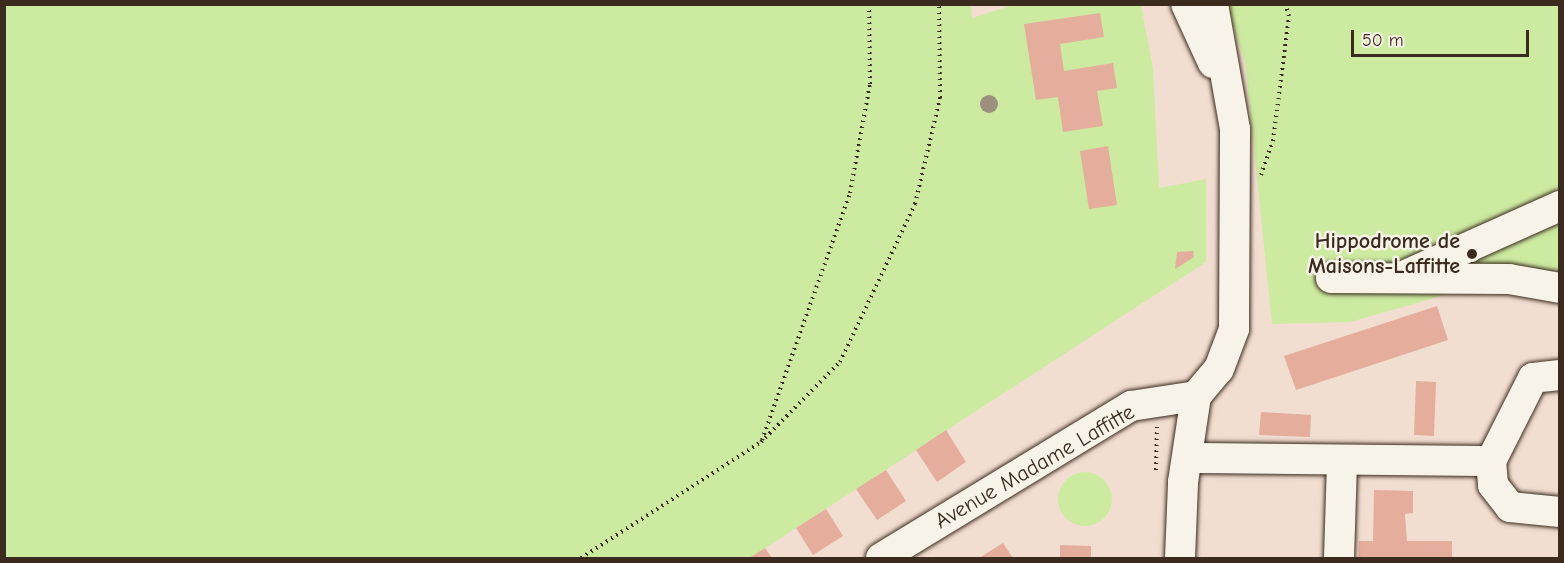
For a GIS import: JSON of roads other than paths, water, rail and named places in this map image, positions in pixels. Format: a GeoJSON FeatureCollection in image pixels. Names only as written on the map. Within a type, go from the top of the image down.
{"type":"FeatureCollection","features":[{"type":"Feature","properties":{"kind":"street"},"geometry":{"type":"LineString","coordinates":[[1180,558],[1183,482],[1190,459],[1196,396],[1219,369],[1234,329],[1235,129],[1196,6]]}},
{"type":"Feature","properties":{"kind":"street"},"geometry":{"type":"LineString","coordinates":[[1400,277],[1560,206]]}},
{"type":"Feature","properties":{"kind":"street"},"geometry":{"type":"LineString","coordinates":[[1332,278],[1509,279],[1560,288]]}},
{"type":"Feature","properties":{"kind":"street"},"geometry":{"type":"LineString","coordinates":[[1560,375],[1533,378],[1491,462],[1494,485],[1510,507],[1560,512]]}},
{"type":"Feature","properties":{"kind":"street","name":"Avenue Madame Laffitte"},"geometry":{"type":"LineString","coordinates":[[881,558],[1131,406],[1196,396]]}},
{"type":"Feature","properties":{"kind":"street"},"geometry":{"type":"LineString","coordinates":[[1190,459],[1491,462]]}},
{"type":"Feature","properties":{"kind":"street"},"geometry":{"type":"LineString","coordinates":[[1339,558],[1342,461]]}},
{"type":"Feature","properties":{"kind":"place","name":"Hippodrome de Maisons-Laffitte"},"geometry":{"type":"Point","coordinates":[1472,254]}}]}
